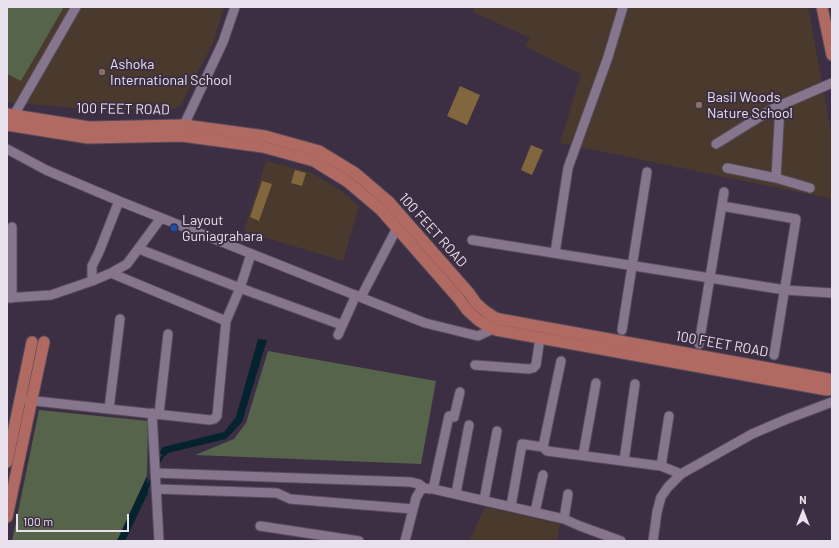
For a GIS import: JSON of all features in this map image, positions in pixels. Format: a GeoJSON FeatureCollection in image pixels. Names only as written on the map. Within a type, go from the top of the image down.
{"type":"FeatureCollection","features":[{"type":"Feature","properties":{"kind":"main road"},"geometry":{"type":"LineString","coordinates":[[822,7],[832,55]]}},
{"type":"Feature","properties":{"kind":"main road","name":"100 FEET ROAD"},"geometry":{"type":"LineString","coordinates":[[10,114],[89,127],[265,136],[318,151],[355,173],[389,202],[476,303],[489,315],[499,319],[830,383]]}},
{"type":"Feature","properties":{"kind":"main road","name":"100 FEET ROAD"},"geometry":{"type":"LineString","coordinates":[[7,126],[88,138],[183,131],[263,147],[314,161],[348,182],[381,210],[467,310],[478,320],[493,329],[540,338],[830,383]]}},
{"type":"Feature","properties":{"kind":"main road"},"geometry":{"type":"LineString","coordinates":[[7,517],[26,400],[32,342]]}},
{"type":"Feature","properties":{"kind":"main road"},"geometry":{"type":"LineString","coordinates":[[7,462],[44,342]]}},
{"type":"Feature","properties":{"kind":"street"},"geometry":{"type":"LineString","coordinates":[[10,114],[76,7]]}},
{"type":"Feature","properties":{"kind":"street"},"geometry":{"type":"LineString","coordinates":[[183,131],[217,55],[235,7]]}},
{"type":"Feature","properties":{"kind":"street"},"geometry":{"type":"LineString","coordinates":[[555,253],[568,168],[608,57],[623,7]]}},
{"type":"Feature","properties":{"kind":"street"},"geometry":{"type":"LineString","coordinates":[[716,144],[780,106],[832,83]]}},
{"type":"Feature","properties":{"kind":"street"},"geometry":{"type":"LineString","coordinates":[[776,178],[780,106]]}},
{"type":"Feature","properties":{"kind":"street"},"geometry":{"type":"LineString","coordinates":[[7,149],[46,170],[119,201],[425,323],[478,336],[493,329],[499,319]]}},
{"type":"Feature","properties":{"kind":"street"},"geometry":{"type":"LineString","coordinates":[[727,168],[776,178],[810,188]]}},
{"type":"Feature","properties":{"kind":"street"},"geometry":{"type":"LineString","coordinates":[[622,330],[647,172]]}},
{"type":"Feature","properties":{"kind":"street"},"geometry":{"type":"LineString","coordinates":[[700,344],[724,192]]}},
{"type":"Feature","properties":{"kind":"street"},"geometry":{"type":"LineString","coordinates":[[92,281],[92,266],[119,201]]}},
{"type":"Feature","properties":{"kind":"street"},"geometry":{"type":"LineString","coordinates":[[722,206],[796,218],[774,355]]}},
{"type":"Feature","properties":{"kind":"street"},"geometry":{"type":"LineString","coordinates":[[12,227],[10,298],[51,296],[111,273],[127,264],[161,218]]}},
{"type":"Feature","properties":{"kind":"street"},"geometry":{"type":"LineString","coordinates":[[338,334],[397,228]]}},
{"type":"Feature","properties":{"kind":"street"},"geometry":{"type":"LineString","coordinates":[[472,240],[784,290],[832,293]]}},
{"type":"Feature","properties":{"kind":"street"},"geometry":{"type":"LineString","coordinates":[[139,249],[342,325]]}},
{"type":"Feature","properties":{"kind":"street"},"geometry":{"type":"LineString","coordinates":[[26,400],[210,420],[214,419],[217,416],[226,321],[240,288],[251,254]]}},
{"type":"Feature","properties":{"kind":"street"},"geometry":{"type":"LineString","coordinates":[[111,273],[226,321]]}},
{"type":"Feature","properties":{"kind":"street"},"geometry":{"type":"LineString","coordinates":[[109,409],[120,319]]}},
{"type":"Feature","properties":{"kind":"street"},"geometry":{"type":"LineString","coordinates":[[159,541],[155,469],[156,414],[168,334]]}},
{"type":"Feature","properties":{"kind":"street"},"geometry":{"type":"LineString","coordinates":[[475,365],[529,369],[533,368],[536,365],[540,338]]}},
{"type":"Feature","properties":{"kind":"street"},"geometry":{"type":"LineString","coordinates":[[543,447],[561,361]]}},
{"type":"Feature","properties":{"kind":"street"},"geometry":{"type":"LineString","coordinates":[[583,455],[596,383]]}},
{"type":"Feature","properties":{"kind":"street"},"geometry":{"type":"LineString","coordinates":[[624,461],[635,384]]}},
{"type":"Feature","properties":{"kind":"street"},"geometry":{"type":"LineString","coordinates":[[428,488],[449,416],[454,417],[460,392]]}},
{"type":"Feature","properties":{"kind":"street"},"geometry":{"type":"LineString","coordinates":[[653,541],[657,512],[661,497],[668,487],[681,474],[752,434],[832,402]]}},
{"type":"Feature","properties":{"kind":"street"},"geometry":{"type":"LineString","coordinates":[[661,466],[670,416]]}},
{"type":"Feature","properties":{"kind":"street"},"geometry":{"type":"LineString","coordinates":[[456,493],[470,425]]}},
{"type":"Feature","properties":{"kind":"street"},"geometry":{"type":"LineString","coordinates":[[484,500],[497,431]]}},
{"type":"Feature","properties":{"kind":"street"},"geometry":{"type":"LineString","coordinates":[[511,506],[522,444],[543,447],[547,451],[661,466],[681,474]]}},
{"type":"Feature","properties":{"kind":"street"},"geometry":{"type":"LineString","coordinates":[[155,469],[410,482],[428,488],[456,493],[564,519],[621,541]]}},
{"type":"Feature","properties":{"kind":"street"},"geometry":{"type":"LineString","coordinates":[[535,512],[543,475]]}},
{"type":"Feature","properties":{"kind":"street"},"geometry":{"type":"LineString","coordinates":[[156,486],[277,493],[290,499],[413,509]]}},
{"type":"Feature","properties":{"kind":"street"},"geometry":{"type":"LineString","coordinates":[[405,541],[418,494],[420,491],[428,488]]}},
{"type":"Feature","properties":{"kind":"street"},"geometry":{"type":"LineString","coordinates":[[564,519],[568,494]]}},
{"type":"Feature","properties":{"kind":"street"},"geometry":{"type":"LineString","coordinates":[[260,526],[359,541]]}},
{"type":"Feature","properties":{"kind":"shaded area","name":"Ashoka International School"},"geometry":{"type":"Polygon","coordinates":[[[7,7],[224,7],[213,43],[180,106],[170,110],[74,108],[7,102],[7,7]]]}},
{"type":"Feature","properties":{"kind":"shaded area","name":"Basil Woods Nature School"},"geometry":{"type":"Polygon","coordinates":[[[475,7],[808,7],[832,136],[832,199],[560,143],[581,74],[525,46],[530,38],[473,12],[475,7]]]}},
{"type":"Feature","properties":{"kind":"shaded area"},"geometry":{"type":"Polygon","coordinates":[[[266,161],[310,172],[340,190],[359,206],[343,261],[244,231],[266,161]]]}},
{"type":"Feature","properties":{"kind":"shaded area"},"geometry":{"type":"Polygon","coordinates":[[[485,507],[560,524],[557,541],[469,541],[485,507]]]}},
{"type":"Feature","properties":{"kind":"green space"},"geometry":{"type":"Polygon","coordinates":[[[7,7],[64,7],[21,81],[7,74],[7,7]]]}},
{"type":"Feature","properties":{"kind":"green space"},"geometry":{"type":"Polygon","coordinates":[[[268,351],[436,381],[421,464],[195,455],[234,439],[246,423],[268,351]]]}},
{"type":"Feature","properties":{"kind":"green space"},"geometry":{"type":"Polygon","coordinates":[[[39,410],[148,421],[147,476],[117,541],[12,541],[39,410]]]}},
{"type":"Feature","properties":{"kind":"water"},"geometry":{"type":"Polygon","coordinates":[[[258,339],[267,340],[242,422],[226,439],[168,453],[166,456],[159,453],[163,447],[224,432],[236,417],[258,339]]]}},
{"type":"Feature","properties":{"kind":"water"},"geometry":{"type":"Polygon","coordinates":[[[147,476],[148,493],[125,541],[117,541],[147,476]]]}},
{"type":"Feature","properties":{"kind":"building"},"geometry":{"type":"Polygon","coordinates":[[[460,86],[480,95],[467,125],[447,116],[460,86]]]}},
{"type":"Feature","properties":{"kind":"building"},"geometry":{"type":"Polygon","coordinates":[[[531,145],[543,150],[532,175],[521,170],[531,145]]]}},
{"type":"Feature","properties":{"kind":"building"},"geometry":{"type":"Polygon","coordinates":[[[295,170],[306,173],[302,186],[291,183],[295,170]]]}},
{"type":"Feature","properties":{"kind":"building"},"geometry":{"type":"Polygon","coordinates":[[[262,181],[272,184],[259,221],[250,217],[262,181]]]}},
{"type":"Feature","properties":{"kind":"waterway"},"geometry":{"type":"LineString","coordinates":[[159,463],[165,452]]}},
{"type":"Feature","properties":{"kind":"waterway"},"geometry":{"type":"LineString","coordinates":[[147,489],[152,477]]}},
{"type":"Feature","properties":{"kind":"place","name":"Ashoka International School"},"geometry":{"type":"Point","coordinates":[102,72]}},
{"type":"Feature","properties":{"kind":"place","name":"Basil Woods Nature School"},"geometry":{"type":"Point","coordinates":[699,105]}},
{"type":"Feature","properties":{"kind":"place","name":"Layout Guniagrahara"},"geometry":{"type":"Point","coordinates":[174,228]}}]}
